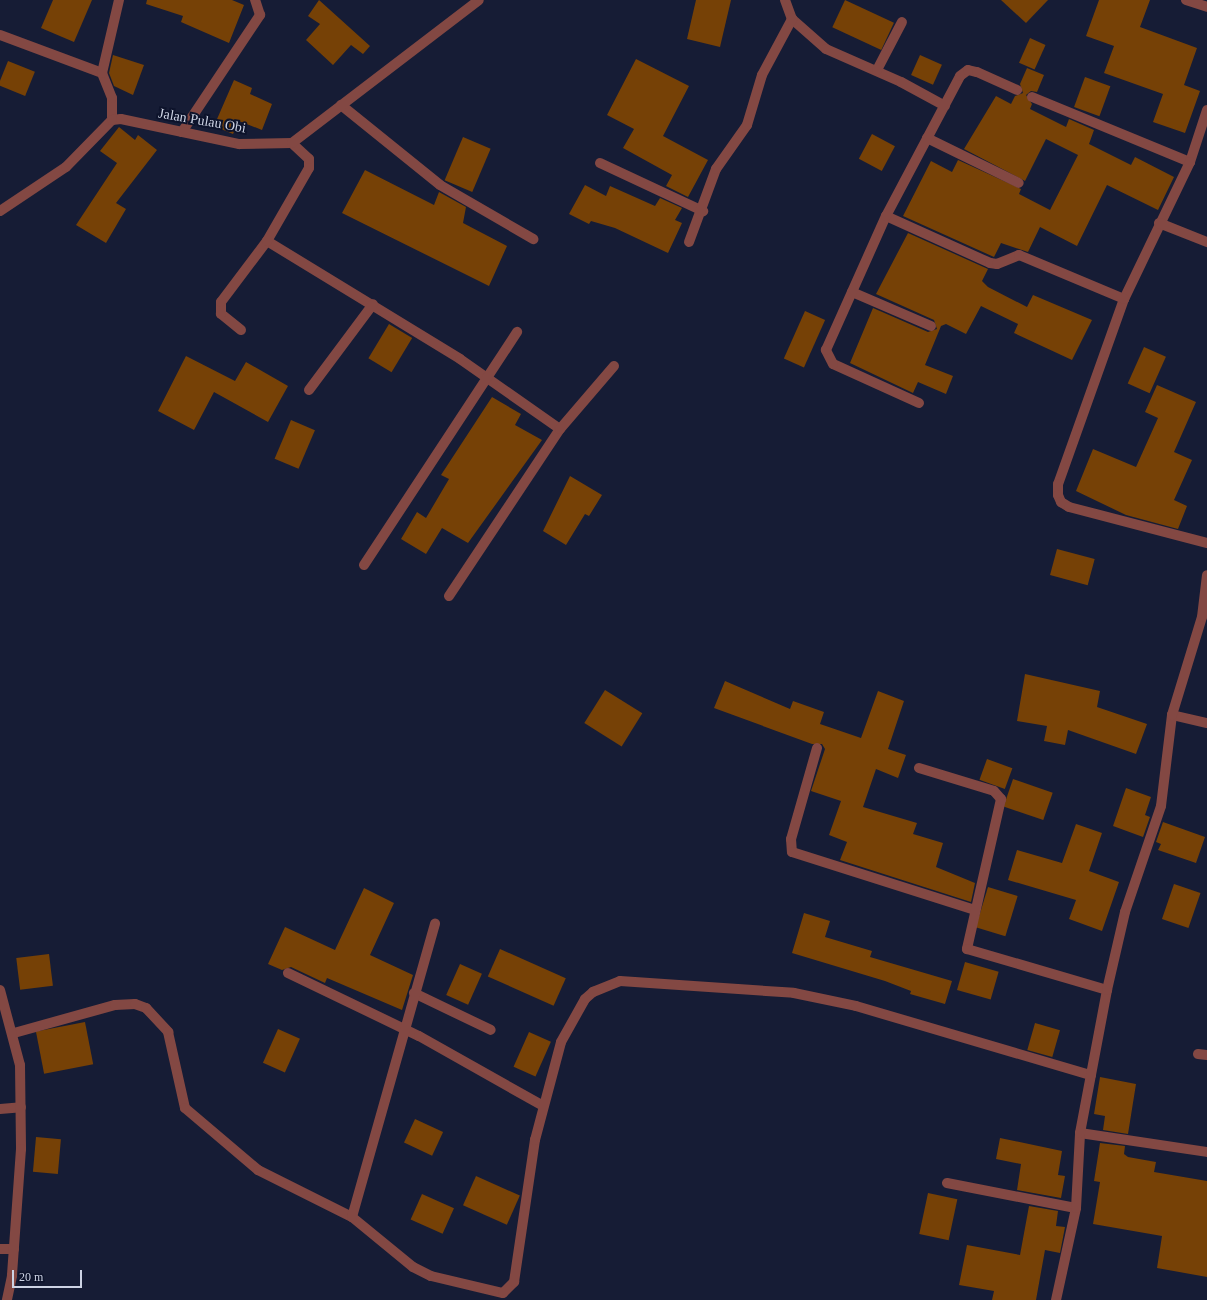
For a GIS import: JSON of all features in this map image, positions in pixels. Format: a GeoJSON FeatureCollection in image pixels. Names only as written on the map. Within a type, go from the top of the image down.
{"type":"FeatureCollection","features":[{"type":"Feature","properties":{"kind":"street"},"geometry":{"type":"LineString","coordinates":[[0,211],[66,167],[112,120],[112,98],[102,73],[118,0]]}},
{"type":"Feature","properties":{"kind":"street"},"geometry":{"type":"LineString","coordinates":[[182,132],[260,15],[255,0]]}},
{"type":"Feature","properties":{"kind":"street"},"geometry":{"type":"LineString","coordinates":[[241,330],[221,314],[221,302],[266,241],[309,168],[309,159],[292,143],[479,0]]}},
{"type":"Feature","properties":{"kind":"street"},"geometry":{"type":"LineString","coordinates":[[785,0],[792,19],[826,49],[877,70],[945,106]]}},
{"type":"Feature","properties":{"kind":"street"},"geometry":{"type":"LineString","coordinates":[[1186,0],[1207,7]]}},
{"type":"Feature","properties":{"kind":"street"},"geometry":{"type":"LineString","coordinates":[[689,242],[703,211],[716,169],[747,125],[762,75],[792,19]]}},
{"type":"Feature","properties":{"kind":"street"},"geometry":{"type":"LineString","coordinates":[[877,70],[902,22]]}},
{"type":"Feature","properties":{"kind":"street"},"geometry":{"type":"LineString","coordinates":[[0,34],[102,73]]}},
{"type":"Feature","properties":{"kind":"street"},"geometry":{"type":"LineString","coordinates":[[919,403],[827,359],[828,344],[886,216],[960,76],[968,70],[1017,90]]}},
{"type":"Feature","properties":{"kind":"street"},"geometry":{"type":"LineString","coordinates":[[1032,97],[1190,162]]}},
{"type":"Feature","properties":{"kind":"street"},"geometry":{"type":"LineString","coordinates":[[342,105],[434,182],[533,239]]}},
{"type":"Feature","properties":{"kind":"street"},"geometry":{"type":"LineString","coordinates":[[1207,110],[1190,162],[1159,222],[1124,298],[1058,484],[1058,495],[1061,502],[1069,507],[1207,543]]}},
{"type":"Feature","properties":{"kind":"street","name":"Jalan Pulau Obi"},"geometry":{"type":"LineString","coordinates":[[112,120],[182,132],[239,144],[292,143]]}},
{"type":"Feature","properties":{"kind":"street"},"geometry":{"type":"LineString","coordinates":[[927,138],[1019,183]]}},
{"type":"Feature","properties":{"kind":"street"},"geometry":{"type":"LineString","coordinates":[[600,162],[703,211]]}},
{"type":"Feature","properties":{"kind":"street"},"geometry":{"type":"LineString","coordinates":[[886,216],[990,263],[997,264],[1018,255],[1124,298]]}},
{"type":"Feature","properties":{"kind":"street"},"geometry":{"type":"LineString","coordinates":[[1159,222],[1207,242]]}},
{"type":"Feature","properties":{"kind":"street"},"geometry":{"type":"LineString","coordinates":[[266,241],[373,304],[560,429]]}},
{"type":"Feature","properties":{"kind":"street"},"geometry":{"type":"LineString","coordinates":[[852,292],[931,326]]}},
{"type":"Feature","properties":{"kind":"street"},"geometry":{"type":"LineString","coordinates":[[309,390],[373,304]]}},
{"type":"Feature","properties":{"kind":"street"},"geometry":{"type":"LineString","coordinates":[[364,565],[517,332]]}},
{"type":"Feature","properties":{"kind":"street"},"geometry":{"type":"LineString","coordinates":[[449,596],[560,429],[614,366]]}},
{"type":"Feature","properties":{"kind":"street"},"geometry":{"type":"LineString","coordinates":[[1056,1300],[1076,1208],[1080,1133],[1108,990],[1126,912],[1161,806],[1172,715],[1204,619],[1207,575]]}},
{"type":"Feature","properties":{"kind":"street"},"geometry":{"type":"LineString","coordinates":[[1172,715],[1207,723]]}},
{"type":"Feature","properties":{"kind":"street"},"geometry":{"type":"LineString","coordinates":[[817,748],[791,839],[792,852],[975,910]]}},
{"type":"Feature","properties":{"kind":"street"},"geometry":{"type":"LineString","coordinates":[[919,768],[994,791],[1001,799],[966,946],[971,952],[1108,990]]}},
{"type":"Feature","properties":{"kind":"street"},"geometry":{"type":"LineString","coordinates":[[352,1217],[403,1029],[435,923]]}},
{"type":"Feature","properties":{"kind":"street"},"geometry":{"type":"LineString","coordinates":[[288,973],[403,1029],[543,1106]]}},
{"type":"Feature","properties":{"kind":"street"},"geometry":{"type":"LineString","coordinates":[[14,1033],[115,1005],[135,1004],[146,1008],[168,1032],[181,1099],[191,1116],[258,1170],[352,1217],[413,1267],[431,1276],[490,1292],[509,1290],[514,1282],[543,1106],[561,1042],[574,1012],[593,992],[620,981],[637,980],[794,993],[856,1006],[1091,1075]]}},
{"type":"Feature","properties":{"kind":"street"},"geometry":{"type":"LineString","coordinates":[[0,991],[14,1033],[20,1066],[21,1107],[14,1249],[7,1300]]}},
{"type":"Feature","properties":{"kind":"street"},"geometry":{"type":"LineString","coordinates":[[414,994],[491,1030]]}},
{"type":"Feature","properties":{"kind":"street"},"geometry":{"type":"LineString","coordinates":[[0,1109],[21,1107]]}},
{"type":"Feature","properties":{"kind":"street"},"geometry":{"type":"LineString","coordinates":[[1080,1133],[1207,1152]]}},
{"type":"Feature","properties":{"kind":"street"},"geometry":{"type":"LineString","coordinates":[[947,1183],[1076,1208]]}},
{"type":"Feature","properties":{"kind":"street"},"geometry":{"type":"LineString","coordinates":[[0,1249],[14,1249]]}},
{"type":"Feature","properties":{"kind":"building"},"geometry":{"type":"Polygon","coordinates":[[[53,0],[92,0],[74,42],[41,28],[53,0]]]}},
{"type":"Feature","properties":{"kind":"building"},"geometry":{"type":"Polygon","coordinates":[[[147,0],[232,0],[244,5],[229,43],[181,22],[183,16],[146,4],[147,0]]]}},
{"type":"Feature","properties":{"kind":"building"},"geometry":{"type":"Polygon","coordinates":[[[319,0],[370,46],[363,54],[351,45],[333,65],[306,40],[320,24],[308,16],[319,0]]]}},
{"type":"Feature","properties":{"kind":"building"},"geometry":{"type":"Polygon","coordinates":[[[696,0],[731,0],[720,47],[687,39],[696,0]]]}},
{"type":"Feature","properties":{"kind":"building"},"geometry":{"type":"Polygon","coordinates":[[[845,0],[894,23],[881,50],[832,27],[845,0]]]}},
{"type":"Feature","properties":{"kind":"building"},"geometry":{"type":"Polygon","coordinates":[[[1001,0],[1048,0],[1026,23],[1001,0]]]}},
{"type":"Feature","properties":{"kind":"building"},"geometry":{"type":"Polygon","coordinates":[[[1099,0],[1150,0],[1140,27],[1197,48],[1184,85],[1200,91],[1185,133],[1153,122],[1163,94],[1104,73],[1114,46],[1086,36],[1099,0]]]}},
{"type":"Feature","properties":{"kind":"building"},"geometry":{"type":"Polygon","coordinates":[[[1030,38],[1046,45],[1035,70],[1019,63],[1030,38]]]}},
{"type":"Feature","properties":{"kind":"building"},"geometry":{"type":"Polygon","coordinates":[[[113,55],[144,65],[133,95],[114,86],[109,73],[113,55]]]}},
{"type":"Feature","properties":{"kind":"building"},"geometry":{"type":"Polygon","coordinates":[[[920,55],[942,65],[933,85],[911,75],[920,55]]]}},
{"type":"Feature","properties":{"kind":"building"},"geometry":{"type":"Polygon","coordinates":[[[636,59],[689,86],[663,136],[708,160],[688,197],[666,186],[672,175],[623,148],[634,129],[607,115],[636,59]]]}},
{"type":"Feature","properties":{"kind":"building"},"geometry":{"type":"Polygon","coordinates":[[[8,61],[35,72],[25,96],[0,86],[0,81],[8,61]]]}},
{"type":"Feature","properties":{"kind":"building"},"geometry":{"type":"Polygon","coordinates":[[[1027,68],[1044,75],[1037,92],[1031,91],[1026,95],[1032,104],[1030,109],[1066,127],[1069,119],[1094,130],[1089,144],[1131,165],[1135,157],[1174,177],[1158,210],[1107,185],[1077,246],[1040,227],[1028,252],[1001,243],[994,257],[903,216],[931,161],[952,172],[958,160],[1021,189],[1019,194],[1050,210],[1078,155],[1046,139],[1025,181],[964,149],[996,96],[1011,104],[1015,96],[1023,93],[1020,84],[1027,68]]]}},
{"type":"Feature","properties":{"kind":"building"},"geometry":{"type":"Polygon","coordinates":[[[1085,77],[1110,86],[1099,116],[1074,107],[1085,77]]]}},
{"type":"Feature","properties":{"kind":"building"},"geometry":{"type":"Polygon","coordinates":[[[234,80],[252,88],[250,94],[272,104],[262,130],[239,121],[233,134],[214,126],[234,80]]]}},
{"type":"Feature","properties":{"kind":"building"},"geometry":{"type":"Polygon","coordinates":[[[119,127],[135,140],[138,135],[157,150],[116,203],[126,209],[106,243],[76,225],[117,163],[100,151],[119,127]]]}},
{"type":"Feature","properties":{"kind":"building"},"geometry":{"type":"Polygon","coordinates":[[[872,134],[895,146],[882,171],[859,159],[872,134]]]}},
{"type":"Feature","properties":{"kind":"building"},"geometry":{"type":"Polygon","coordinates":[[[463,137],[491,149],[472,192],[445,180],[463,137]]]}},
{"type":"Feature","properties":{"kind":"building"},"geometry":{"type":"Polygon","coordinates":[[[365,170],[434,205],[439,192],[466,207],[463,223],[507,246],[489,286],[342,213],[365,170]]]}},
{"type":"Feature","properties":{"kind":"building"},"geometry":{"type":"Polygon","coordinates":[[[585,185],[606,196],[610,186],[655,206],[660,198],[682,208],[675,220],[682,223],[668,253],[615,228],[591,221],[589,224],[569,214],[585,185]]]}},
{"type":"Feature","properties":{"kind":"building"},"geometry":{"type":"Polygon","coordinates":[[[908,233],[988,269],[982,281],[988,287],[1027,307],[1033,295],[1092,320],[1072,360],[1014,333],[1018,324],[981,306],[966,334],[946,324],[941,326],[925,365],[953,376],[946,394],[918,382],[913,393],[850,363],[873,308],[928,332],[937,329],[934,320],[876,294],[908,233]]]}},
{"type":"Feature","properties":{"kind":"building"},"geometry":{"type":"Polygon","coordinates":[[[805,311],[825,320],[804,367],[784,359],[805,311]]]}},
{"type":"Feature","properties":{"kind":"building"},"geometry":{"type":"Polygon","coordinates":[[[389,324],[412,338],[392,372],[368,358],[389,324]]]}},
{"type":"Feature","properties":{"kind":"building"},"geometry":{"type":"Polygon","coordinates":[[[1144,347],[1166,357],[1150,393],[1128,384],[1144,347]]]}},
{"type":"Feature","properties":{"kind":"building"},"geometry":{"type":"Polygon","coordinates":[[[186,356],[235,381],[246,362],[288,386],[268,422],[214,392],[194,430],[158,411],[186,356]]]}},
{"type":"Feature","properties":{"kind":"building"},"geometry":{"type":"Polygon","coordinates":[[[1157,385],[1196,402],[1174,452],[1192,460],[1174,500],[1187,506],[1178,529],[1126,515],[1076,491],[1093,449],[1136,467],[1158,418],[1145,412],[1157,385]]]}},
{"type":"Feature","properties":{"kind":"building"},"geometry":{"type":"Polygon","coordinates":[[[492,397],[521,414],[515,425],[542,440],[468,543],[442,528],[426,554],[401,539],[417,512],[426,518],[449,479],[441,475],[492,397]]]}},
{"type":"Feature","properties":{"kind":"building"},"geometry":{"type":"Polygon","coordinates":[[[291,420],[315,430],[299,469],[275,459],[291,420]]]}},
{"type":"Feature","properties":{"kind":"building"},"geometry":{"type":"Polygon","coordinates":[[[570,476],[602,495],[589,516],[585,514],[566,545],[543,531],[570,476]]]}},
{"type":"Feature","properties":{"kind":"building"},"geometry":{"type":"Polygon","coordinates":[[[1057,549],[1095,559],[1088,585],[1050,575],[1057,549]]]}},
{"type":"Feature","properties":{"kind":"building"},"geometry":{"type":"Polygon","coordinates":[[[1025,674],[1100,691],[1097,707],[1147,724],[1136,754],[1068,730],[1065,745],[1044,741],[1047,726],[1017,721],[1025,674]]]}},
{"type":"Feature","properties":{"kind":"building"},"geometry":{"type":"Polygon","coordinates":[[[725,681],[790,709],[793,701],[824,712],[820,724],[861,738],[878,691],[904,701],[888,749],[906,755],[898,778],[876,769],[863,807],[917,823],[913,834],[943,843],[936,867],[975,883],[971,902],[840,860],[847,842],[829,835],[841,801],[811,791],[825,749],[822,744],[812,744],[714,708],[725,681]]]}},
{"type":"Feature","properties":{"kind":"building"},"geometry":{"type":"Polygon","coordinates":[[[605,690],[642,713],[622,746],[584,723],[605,690]]]}},
{"type":"Feature","properties":{"kind":"building"},"geometry":{"type":"Polygon","coordinates":[[[987,759],[1012,768],[1005,789],[979,780],[987,759]]]}},
{"type":"Feature","properties":{"kind":"building"},"geometry":{"type":"Polygon","coordinates":[[[1013,779],[1053,793],[1043,820],[1004,806],[1013,779]]]}},
{"type":"Feature","properties":{"kind":"building"},"geometry":{"type":"Polygon","coordinates":[[[1126,788],[1151,797],[1145,815],[1150,817],[1143,837],[1113,826],[1126,788]]]}},
{"type":"Feature","properties":{"kind":"building"},"geometry":{"type":"Polygon","coordinates":[[[1163,822],[1205,837],[1196,863],[1158,850],[1161,844],[1156,842],[1163,822]]]}},
{"type":"Feature","properties":{"kind":"building"},"geometry":{"type":"Polygon","coordinates":[[[1076,824],[1102,833],[1089,871],[1119,882],[1102,931],[1069,919],[1076,900],[1008,880],[1017,850],[1062,863],[1076,824]]]}},
{"type":"Feature","properties":{"kind":"building"},"geometry":{"type":"Polygon","coordinates":[[[1174,884],[1200,893],[1188,928],[1162,919],[1174,884]]]}},
{"type":"Feature","properties":{"kind":"building"},"geometry":{"type":"Polygon","coordinates":[[[988,887],[1018,896],[1005,936],[976,927],[988,887]]]}},
{"type":"Feature","properties":{"kind":"building"},"geometry":{"type":"Polygon","coordinates":[[[364,888],[394,903],[370,955],[413,975],[402,1010],[327,978],[325,983],[291,967],[282,970],[268,964],[285,927],[335,950],[364,888]]]}},
{"type":"Feature","properties":{"kind":"building"},"geometry":{"type":"Polygon","coordinates":[[[804,913],[830,921],[825,937],[872,951],[870,957],[952,981],[945,1004],[910,994],[911,991],[885,981],[792,953],[804,913]]]}},
{"type":"Feature","properties":{"kind":"building"},"geometry":{"type":"Polygon","coordinates":[[[500,949],[566,978],[554,1006],[488,976],[500,949]]]}},
{"type":"Feature","properties":{"kind":"building"},"geometry":{"type":"Polygon","coordinates":[[[49,954],[53,986],[20,990],[16,958],[49,954]]]}},
{"type":"Feature","properties":{"kind":"building"},"geometry":{"type":"Polygon","coordinates":[[[965,962],[999,972],[991,1000],[957,990],[965,962]]]}},
{"type":"Feature","properties":{"kind":"building"},"geometry":{"type":"Polygon","coordinates":[[[460,964],[482,974],[468,1005],[446,995],[460,964]]]}},
{"type":"Feature","properties":{"kind":"building"},"geometry":{"type":"Polygon","coordinates":[[[85,1022],[93,1064],[44,1074],[36,1032],[85,1022]]]}},
{"type":"Feature","properties":{"kind":"building"},"geometry":{"type":"Polygon","coordinates":[[[1035,1023],[1060,1030],[1052,1057],[1027,1050],[1035,1023]]]}},
{"type":"Feature","properties":{"kind":"building"},"geometry":{"type":"Polygon","coordinates":[[[278,1029],[300,1039],[285,1073],[263,1063],[278,1029]]]}},
{"type":"Feature","properties":{"kind":"building"},"geometry":{"type":"Polygon","coordinates":[[[529,1032],[551,1042],[535,1076],[514,1067],[529,1032]]]}},
{"type":"Feature","properties":{"kind":"building"},"geometry":{"type":"Polygon","coordinates":[[[1100,1077],[1136,1084],[1128,1134],[1103,1130],[1105,1116],[1094,1114],[1100,1077]]]}},
{"type":"Feature","properties":{"kind":"building"},"geometry":{"type":"Polygon","coordinates":[[[415,1119],[443,1132],[432,1156],[404,1143],[415,1119]]]}},
{"type":"Feature","properties":{"kind":"building"},"geometry":{"type":"Polygon","coordinates":[[[36,1137],[61,1139],[58,1174],[33,1172],[36,1137]]]}},
{"type":"Feature","properties":{"kind":"building"},"geometry":{"type":"Polygon","coordinates":[[[1000,1138],[1062,1151],[1058,1175],[1065,1176],[1061,1198],[1017,1190],[1021,1164],[996,1159],[1000,1138]]]}},
{"type":"Feature","properties":{"kind":"building"},"geometry":{"type":"Polygon","coordinates":[[[1100,1143],[1125,1146],[1124,1154],[1128,1157],[1156,1162],[1154,1172],[1207,1181],[1207,1277],[1157,1268],[1162,1236],[1093,1224],[1100,1182],[1094,1181],[1100,1143]]]}},
{"type":"Feature","properties":{"kind":"building"},"geometry":{"type":"Polygon","coordinates":[[[476,1176],[520,1196],[507,1225],[463,1205],[476,1176]]]}},
{"type":"Feature","properties":{"kind":"building"},"geometry":{"type":"Polygon","coordinates":[[[928,1193],[957,1199],[949,1240],[919,1234],[928,1193]]]}},
{"type":"Feature","properties":{"kind":"building"},"geometry":{"type":"Polygon","coordinates":[[[422,1194],[454,1208],[443,1234],[411,1220],[422,1194]]]}},
{"type":"Feature","properties":{"kind":"building"},"geometry":{"type":"Polygon","coordinates":[[[1029,1206],[1058,1211],[1056,1226],[1065,1227],[1060,1253],[1045,1250],[1036,1300],[992,1300],[994,1291],[959,1285],[967,1245],[1020,1255],[1029,1206]]]}}]}
